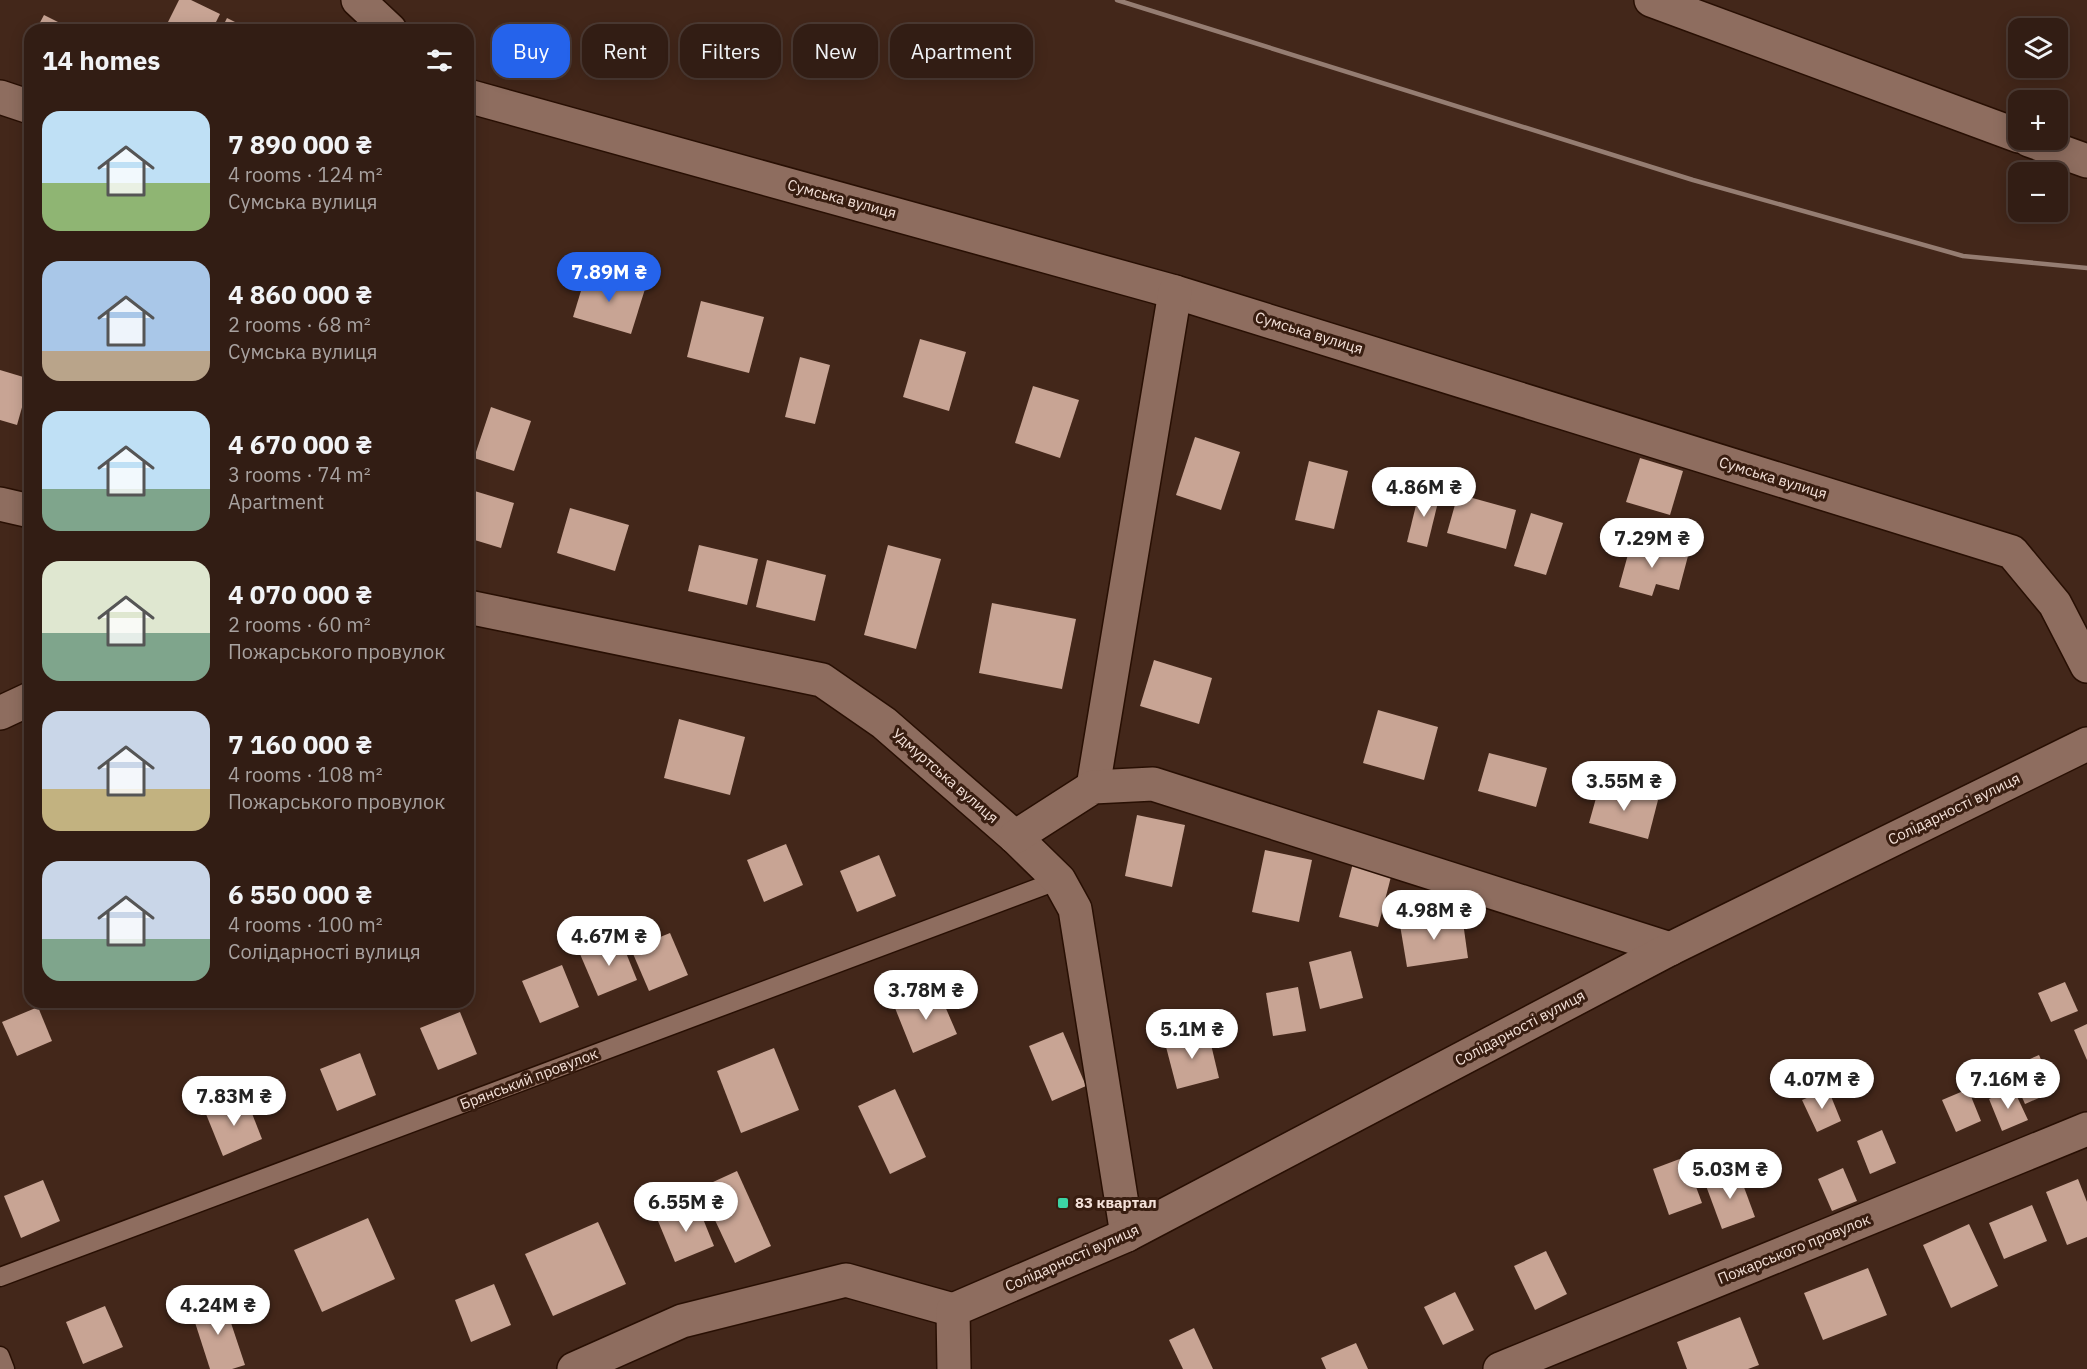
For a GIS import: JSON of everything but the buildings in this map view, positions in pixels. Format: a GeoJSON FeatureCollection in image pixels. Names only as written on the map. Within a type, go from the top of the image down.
{"type":"FeatureCollection","features":[{"type":"Feature","properties":{"kind":"street"},"geometry":{"type":"LineString","coordinates":[[358,0],[384,24]]}},
{"type":"Feature","properties":{"kind":"street"},"geometry":{"type":"LineString","coordinates":[[1651,0],[2008,132]]}},
{"type":"Feature","properties":{"kind":"street"},"geometry":{"type":"LineString","coordinates":[[0,97],[24,105]]}},
{"type":"Feature","properties":{"kind":"street","name":"Сумська вулиця"},"geometry":{"type":"LineString","coordinates":[[474,98],[1175,292],[2012,552],[2055,604],[2087,666]]}},
{"type":"Feature","properties":{"kind":"street"},"geometry":{"type":"LineString","coordinates":[[2057,150],[2087,161]]}},
{"type":"Feature","properties":{"kind":"street"},"geometry":{"type":"LineString","coordinates":[[1093,787],[1175,292]]}},
{"type":"Feature","properties":{"kind":"street"},"geometry":{"type":"LineString","coordinates":[[0,504],[24,510]]}},
{"type":"Feature","properties":{"kind":"street","name":"Удмуртська вулиця"},"geometry":{"type":"LineString","coordinates":[[474,608],[822,680],[884,723],[1015,837],[1059,880],[1075,909],[1127,1235]]}},
{"type":"Feature","properties":{"kind":"street"},"geometry":{"type":"LineString","coordinates":[[0,713],[24,702]]}},
{"type":"Feature","properties":{"kind":"street","name":"Солідарності вулиця"},"geometry":{"type":"LineString","coordinates":[[953,1310],[1127,1235],[1670,949],[2087,744]]}},
{"type":"Feature","properties":{"kind":"street"},"geometry":{"type":"LineString","coordinates":[[1015,837],[1093,787],[1153,784],[1670,949]]}},
{"type":"Feature","properties":{"kind":"street","name":"Пожарського провулок"},"geometry":{"type":"LineString","coordinates":[[1500,1369],[2087,1129]]}},
{"type":"Feature","properties":{"kind":"street"},"geometry":{"type":"LineString","coordinates":[[574,1369],[682,1321],[846,1280],[953,1310],[954,1369]]}},
{"type":"Feature","properties":{"kind":"lane","name":"Брянський провулок"},"geometry":{"type":"LineString","coordinates":[[0,1277],[1059,880]]}},
{"type":"Feature","properties":{"kind":"lane"},"geometry":{"type":"LineString","coordinates":[[0,1356],[5,1369]]}},
{"type":"Feature","properties":{"kind":"railway"},"geometry":{"type":"LineString","coordinates":[[1117,0],[1693,180],[1963,256],[2087,268]]}},
{"type":"Feature","properties":{"kind":"place","name":"83 квартал"},"geometry":{"type":"Point","coordinates":[1063,1203]}}]}
